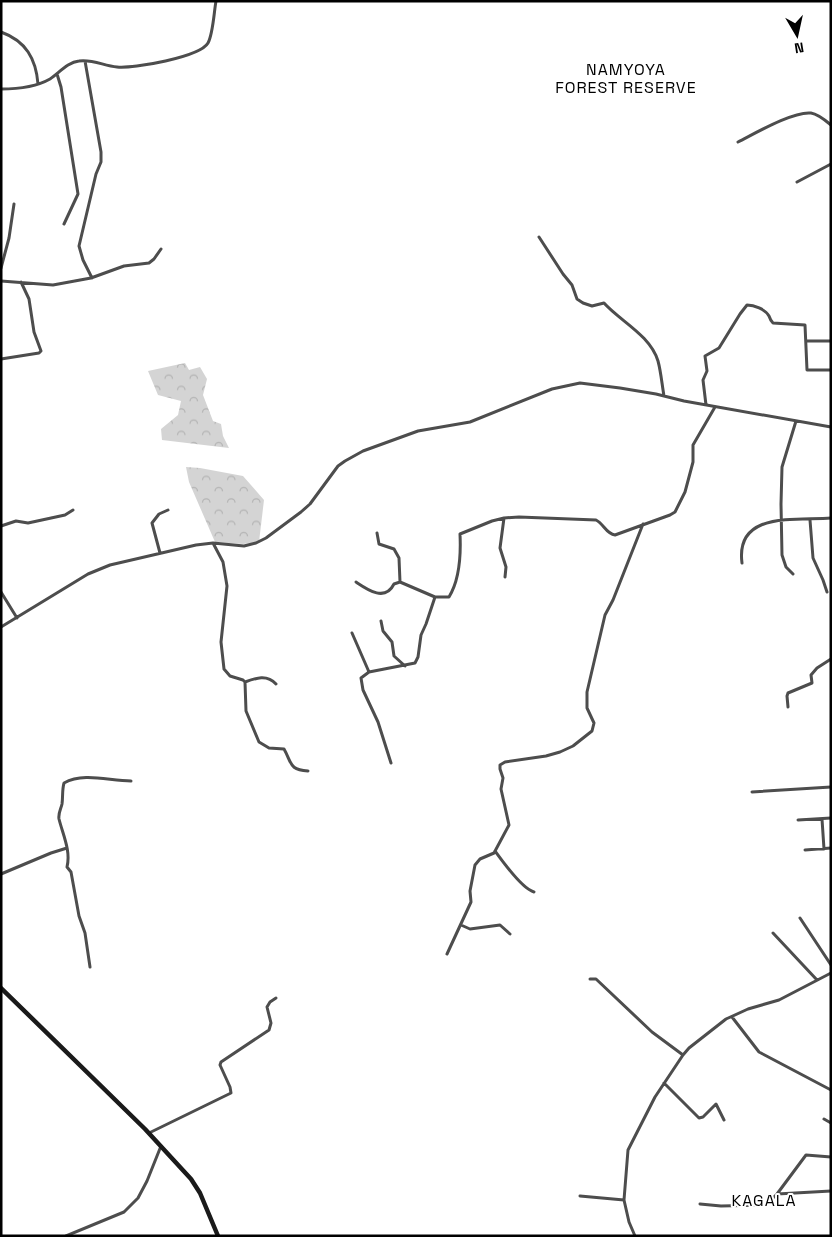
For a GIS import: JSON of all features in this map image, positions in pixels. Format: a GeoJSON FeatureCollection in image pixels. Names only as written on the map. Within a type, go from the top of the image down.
{"type":"FeatureCollection","features":[{"type":"Feature","properties":{"kind":"street"},"geometry":{"type":"LineString","coordinates":[[1,89],[38,84],[76,61],[124,68],[195,53],[202,49],[209,41],[216,1]]}},
{"type":"Feature","properties":{"kind":"street"},"geometry":{"type":"LineString","coordinates":[[1,32],[14,38],[31,55],[36,66],[38,84]]}},
{"type":"Feature","properties":{"kind":"street"},"geometry":{"type":"LineString","coordinates":[[85,61],[101,152],[101,162],[96,174],[79,250],[92,278]]}},
{"type":"Feature","properties":{"kind":"street"},"geometry":{"type":"LineString","coordinates":[[57,74],[61,87],[78,194],[64,224]]}},
{"type":"Feature","properties":{"kind":"street"},"geometry":{"type":"LineString","coordinates":[[738,142],[769,126],[802,114],[810,113],[817,115],[831,125]]}},
{"type":"Feature","properties":{"kind":"street"},"geometry":{"type":"LineString","coordinates":[[797,182],[831,164]]}},
{"type":"Feature","properties":{"kind":"street"},"geometry":{"type":"LineString","coordinates":[[1,268],[9,238],[14,204]]}},
{"type":"Feature","properties":{"kind":"street"},"geometry":{"type":"LineString","coordinates":[[539,237],[572,285],[575,296],[580,302],[592,306],[604,303],[644,339],[658,360],[664,396]]}},
{"type":"Feature","properties":{"kind":"street"},"geometry":{"type":"LineString","coordinates":[[1,281],[53,285],[92,278],[124,266],[154,260],[161,249]]}},
{"type":"Feature","properties":{"kind":"street"},"geometry":{"type":"LineString","coordinates":[[1,359],[39,353],[41,350],[34,332],[30,304],[22,282]]}},
{"type":"Feature","properties":{"kind":"street"},"geometry":{"type":"LineString","coordinates":[[706,405],[703,380],[707,371],[706,356],[717,350],[747,305],[756,306],[767,314],[772,323],[805,326],[807,370],[831,370]]}},
{"type":"Feature","properties":{"kind":"street"},"geometry":{"type":"LineString","coordinates":[[806,341],[831,341]]}},
{"type":"Feature","properties":{"kind":"street"},"geometry":{"type":"LineString","coordinates":[[1,627],[95,571],[110,565],[196,545],[213,543],[244,546],[266,538],[301,512],[338,466],[363,451],[402,436],[431,428],[470,422],[552,389],[571,384],[604,386],[831,427]]}},
{"type":"Feature","properties":{"kind":"street"},"geometry":{"type":"LineString","coordinates":[[356,582],[378,594],[389,591],[394,584],[400,582],[435,597],[449,598],[456,587],[461,555],[460,534],[492,521],[519,517],[596,520],[603,524],[611,535],[619,534],[670,515],[676,512],[685,492],[691,470],[693,445],[715,407]]}},
{"type":"Feature","properties":{"kind":"street"},"geometry":{"type":"LineString","coordinates":[[793,574],[784,560],[781,519],[782,467],[796,421]]}},
{"type":"Feature","properties":{"kind":"street"},"geometry":{"type":"LineString","coordinates":[[1,526],[16,522],[28,523],[65,515],[73,510]]}},
{"type":"Feature","properties":{"kind":"street"},"geometry":{"type":"LineString","coordinates":[[160,553],[152,523],[159,514],[168,510]]}},
{"type":"Feature","properties":{"kind":"street"},"geometry":{"type":"LineString","coordinates":[[504,518],[500,548],[506,567],[505,577]]}},
{"type":"Feature","properties":{"kind":"street"},"geometry":{"type":"LineString","coordinates":[[742,563],[741,549],[746,536],[751,530],[781,519],[810,520],[831,518]]}},
{"type":"Feature","properties":{"kind":"street"},"geometry":{"type":"LineString","coordinates":[[810,520],[813,558],[827,592]]}},
{"type":"Feature","properties":{"kind":"street"},"geometry":{"type":"LineString","coordinates":[[447,954],[471,902],[470,891],[475,865],[480,859],[490,856],[495,851],[509,825],[501,789],[503,778],[500,765],[505,762],[546,756],[568,749],[594,728],[587,708],[587,692],[605,615],[643,524]]}},
{"type":"Feature","properties":{"kind":"street"},"geometry":{"type":"LineString","coordinates":[[377,533],[379,544],[392,547],[398,556],[400,582]]}},
{"type":"Feature","properties":{"kind":"street"},"geometry":{"type":"LineString","coordinates":[[213,543],[223,562],[227,586],[221,642],[224,669],[230,676],[245,682],[263,677],[276,684]]}},
{"type":"Feature","properties":{"kind":"street"},"geometry":{"type":"LineString","coordinates":[[1,592],[17,618]]}},
{"type":"Feature","properties":{"kind":"street"},"geometry":{"type":"LineString","coordinates":[[391,764],[378,722],[361,684],[361,678],[369,672],[415,663],[421,635],[435,597]]}},
{"type":"Feature","properties":{"kind":"street"},"geometry":{"type":"LineString","coordinates":[[381,621],[384,632],[392,642],[394,656],[405,666]]}},
{"type":"Feature","properties":{"kind":"street"},"geometry":{"type":"LineString","coordinates":[[352,633],[369,672]]}},
{"type":"Feature","properties":{"kind":"street"},"geometry":{"type":"LineString","coordinates":[[788,707],[786,696],[788,692],[812,683],[811,675],[831,659]]}},
{"type":"Feature","properties":{"kind":"street"},"geometry":{"type":"LineString","coordinates":[[245,682],[246,711],[259,742],[268,748],[284,749],[293,768],[308,772]]}},
{"type":"Feature","properties":{"kind":"street"},"geometry":{"type":"LineString","coordinates":[[90,967],[85,933],[78,910],[71,872],[67,867],[67,848],[58,817],[62,805],[64,784],[74,779],[83,778],[131,781]]}},
{"type":"Feature","properties":{"kind":"street"},"geometry":{"type":"LineString","coordinates":[[752,792],[831,787]]}},
{"type":"Feature","properties":{"kind":"street"},"geometry":{"type":"LineString","coordinates":[[798,820],[831,818]]}},
{"type":"Feature","properties":{"kind":"street"},"geometry":{"type":"LineString","coordinates":[[822,819],[824,849]]}},
{"type":"Feature","properties":{"kind":"street"},"geometry":{"type":"LineString","coordinates":[[1,874],[67,848]]}},
{"type":"Feature","properties":{"kind":"street"},"geometry":{"type":"LineString","coordinates":[[805,850],[831,848]]}},
{"type":"Feature","properties":{"kind":"street"},"geometry":{"type":"LineString","coordinates":[[495,851],[521,885],[528,891],[534,892]]}},
{"type":"Feature","properties":{"kind":"street"},"geometry":{"type":"LineString","coordinates":[[800,918],[831,965]]}},
{"type":"Feature","properties":{"kind":"street"},"geometry":{"type":"LineString","coordinates":[[462,925],[468,929],[500,925],[510,934]]}},
{"type":"Feature","properties":{"kind":"street"},"geometry":{"type":"LineString","coordinates":[[773,933],[817,980]]}},
{"type":"Feature","properties":{"kind":"street"},"geometry":{"type":"LineString","coordinates":[[635,1236],[627,1216],[624,1200],[628,1150],[642,1120],[682,1055],[721,1022],[748,1009],[779,1000],[831,973]]}},
{"type":"Feature","properties":{"kind":"street"},"geometry":{"type":"LineString","coordinates":[[590,979],[596,979],[652,1032],[682,1055]]}},
{"type":"Feature","properties":{"kind":"street"},"geometry":{"type":"LineString","coordinates":[[1,988],[149,1133],[197,1187],[218,1236]]}},
{"type":"Feature","properties":{"kind":"street"},"geometry":{"type":"LineString","coordinates":[[149,1133],[231,1093],[220,1065],[269,1030],[271,1023],[267,1007],[276,998]]}},
{"type":"Feature","properties":{"kind":"street"},"geometry":{"type":"LineString","coordinates":[[732,1017],[759,1052],[831,1090]]}},
{"type":"Feature","properties":{"kind":"street"},"geometry":{"type":"LineString","coordinates":[[664,1083],[699,1118],[703,1117],[716,1104],[724,1120]]}},
{"type":"Feature","properties":{"kind":"street"},"geometry":{"type":"LineString","coordinates":[[824,1119],[831,1123]]}},
{"type":"Feature","properties":{"kind":"street"},"geometry":{"type":"LineString","coordinates":[[66,1236],[124,1212],[138,1198],[161,1146]]}},
{"type":"Feature","properties":{"kind":"street"},"geometry":{"type":"LineString","coordinates":[[700,1204],[766,1206],[806,1155],[831,1157]]}},
{"type":"Feature","properties":{"kind":"street"},"geometry":{"type":"LineString","coordinates":[[777,1194],[831,1191]]}},
{"type":"Feature","properties":{"kind":"street"},"geometry":{"type":"LineString","coordinates":[[580,1196],[624,1200]]}},
{"type":"Feature","properties":{"kind":"green space"},"geometry":{"type":"Polygon","coordinates":[[[185,363],[189,370],[200,367],[207,379],[203,395],[213,421],[221,424],[223,436],[229,448],[162,440],[161,429],[178,415],[181,401],[158,395],[148,371],[185,363]]]}},
{"type":"Feature","properties":{"kind":"green space"},"geometry":{"type":"Polygon","coordinates":[[[186,467],[243,476],[264,500],[259,542],[243,544],[215,542],[189,482],[186,467]]]}},
{"type":"Feature","properties":{"kind":"district","name":"NAMYOYA FOREST RESERVE"},"geometry":{"type":"Point","coordinates":[626,78]}},
{"type":"Feature","properties":{"kind":"district","name":"KAGALA"},"geometry":{"type":"Point","coordinates":[764,1200]}}]}
